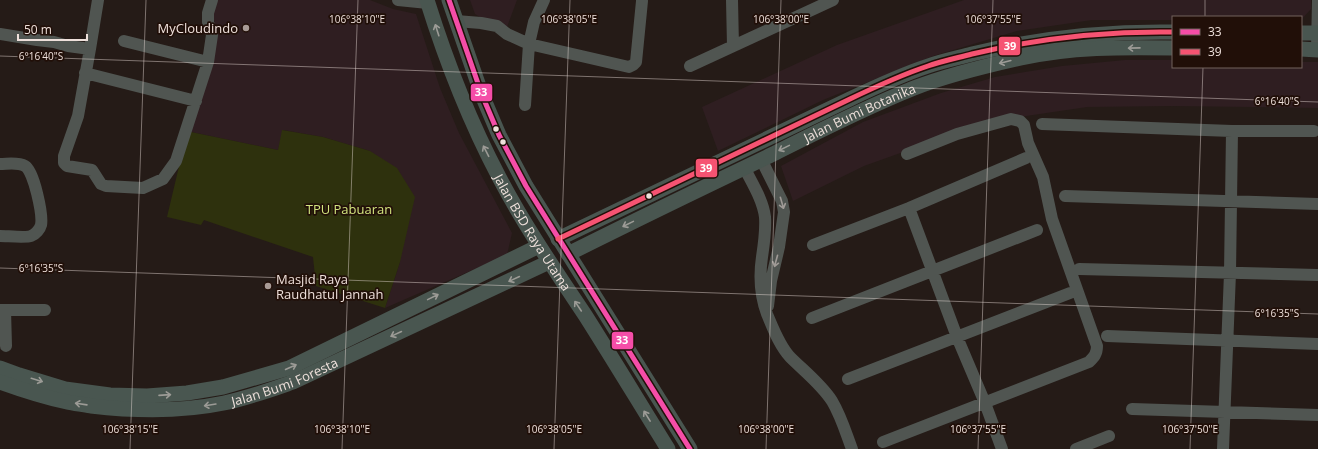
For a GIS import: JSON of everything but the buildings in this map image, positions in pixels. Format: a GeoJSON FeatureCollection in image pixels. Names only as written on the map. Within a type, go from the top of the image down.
{"type":"FeatureCollection","features":[{"type":"Feature","properties":{"kind":"main road","name":"Jalan BSD Raya Utama"},"geometry":{"type":"LineString","coordinates":[[449,0],[482,95],[499,135],[526,186],[690,449]]}},
{"type":"Feature","properties":{"kind":"main road","name":"Jalan BSD Raya Utama"},"geometry":{"type":"LineString","coordinates":[[427,2],[445,55],[476,132],[499,178],[539,246],[585,316],[668,449]]}},
{"type":"Feature","properties":{"kind":"main road","name":"Jalan Bumi Botanika"},"geometry":{"type":"LineString","coordinates":[[558,239],[850,98],[896,78],[929,66],[1001,47],[1052,38],[1100,33],[1172,32]]}},
{"type":"Feature","properties":{"kind":"main road"},"geometry":{"type":"LineString","coordinates":[[1302,33],[1318,33]]}},
{"type":"Feature","properties":{"kind":"main road","name":"Jalan Bumi Botanika"},"geometry":{"type":"LineString","coordinates":[[568,254],[744,167],[864,110],[934,81],[1022,58],[1052,53],[1110,48],[1172,48]]}},
{"type":"Feature","properties":{"kind":"main road"},"geometry":{"type":"LineString","coordinates":[[1302,49],[1318,50]]}},
{"type":"Feature","properties":{"kind":"main road"},"geometry":{"type":"LineString","coordinates":[[929,66],[934,81]]}},
{"type":"Feature","properties":{"kind":"main road","name":"Jalan Bumi Foresta"},"geometry":{"type":"LineString","coordinates":[[0,368],[65,389],[110,395],[147,396],[187,393],[223,387],[289,368],[539,246]]}},
{"type":"Feature","properties":{"kind":"main road","name":"Jalan Bumi Foresta"},"geometry":{"type":"LineString","coordinates":[[0,382],[22,390],[68,402],[114,409],[147,410],[198,407],[223,403],[255,395],[294,382],[550,262]]}},
{"type":"Feature","properties":{"kind":"main road"},"geometry":{"type":"LineString","coordinates":[[331,347],[338,361]]}},
{"type":"Feature","properties":{"kind":"street"},"geometry":{"type":"LineString","coordinates":[[98,0],[78,116],[64,156],[64,163],[67,166],[92,170],[101,184],[106,186],[143,188],[163,179],[176,161],[208,62],[212,35],[208,22],[208,13],[212,0]]}},
{"type":"Feature","properties":{"kind":"street"},"geometry":{"type":"LineString","coordinates":[[398,0],[427,2]]}},
{"type":"Feature","properties":{"kind":"street"},"geometry":{"type":"LineString","coordinates":[[525,105],[529,44],[534,22],[544,0]]}},
{"type":"Feature","properties":{"kind":"street"},"geometry":{"type":"LineString","coordinates":[[732,0],[733,46]]}},
{"type":"Feature","properties":{"kind":"street"},"geometry":{"type":"LineString","coordinates":[[1318,0],[1318,50]]}},
{"type":"Feature","properties":{"kind":"street"},"geometry":{"type":"LineString","coordinates":[[456,21],[497,26],[507,34],[529,44],[629,67],[633,66],[636,62],[642,1]]}},
{"type":"Feature","properties":{"kind":"street"},"geometry":{"type":"LineString","coordinates":[[690,66],[827,1]]}},
{"type":"Feature","properties":{"kind":"street"},"geometry":{"type":"LineString","coordinates":[[0,34],[90,49]]}},
{"type":"Feature","properties":{"kind":"street"},"geometry":{"type":"LineString","coordinates":[[124,41],[208,62]]}},
{"type":"Feature","properties":{"kind":"street"},"geometry":{"type":"LineString","coordinates":[[85,73],[196,102]]}},
{"type":"Feature","properties":{"kind":"street"},"geometry":{"type":"LineString","coordinates":[[883,442],[1089,362],[1095,356],[1097,346],[1053,224],[1042,177],[1028,143],[1024,125],[1020,121],[1012,119],[957,134],[907,154]]}},
{"type":"Feature","properties":{"kind":"street"},"geometry":{"type":"LineString","coordinates":[[1042,124],[1232,131],[1314,131]]}},
{"type":"Feature","properties":{"kind":"street"},"geometry":{"type":"LineString","coordinates":[[1223,449],[1226,342],[1230,272],[1232,131]]}},
{"type":"Feature","properties":{"kind":"street"},"geometry":{"type":"LineString","coordinates":[[813,245],[909,208],[1026,158]]}},
{"type":"Feature","properties":{"kind":"street"},"geometry":{"type":"LineString","coordinates":[[761,159],[782,201],[784,212],[781,236],[771,281],[767,313]]}},
{"type":"Feature","properties":{"kind":"street"},"geometry":{"type":"LineString","coordinates":[[0,164],[19,164],[28,169],[32,178],[41,218],[41,227],[38,232],[30,236],[0,236]]}},
{"type":"Feature","properties":{"kind":"street"},"geometry":{"type":"LineString","coordinates":[[744,167],[764,208],[766,230],[760,271],[760,286],[767,313],[778,338],[789,356],[815,381],[832,401],[852,449]]}},
{"type":"Feature","properties":{"kind":"street"},"geometry":{"type":"LineString","coordinates":[[1065,196],[1318,204]]}},
{"type":"Feature","properties":{"kind":"street"},"geometry":{"type":"LineString","coordinates":[[909,208],[957,337],[985,403],[1002,449]]}},
{"type":"Feature","properties":{"kind":"street"},"geometry":{"type":"LineString","coordinates":[[812,318],[1037,230]]}},
{"type":"Feature","properties":{"kind":"street"},"geometry":{"type":"LineString","coordinates":[[1079,269],[1318,275]]}},
{"type":"Feature","properties":{"kind":"street"},"geometry":{"type":"LineString","coordinates":[[848,379],[1070,294]]}},
{"type":"Feature","properties":{"kind":"street"},"geometry":{"type":"LineString","coordinates":[[6,346],[2,310],[45,310]]}},
{"type":"Feature","properties":{"kind":"street"},"geometry":{"type":"LineString","coordinates":[[1107,336],[1226,342],[1318,344]]}},
{"type":"Feature","properties":{"kind":"street"},"geometry":{"type":"LineString","coordinates":[[1132,409],[1318,415]]}},
{"type":"Feature","properties":{"kind":"street"},"geometry":{"type":"LineString","coordinates":[[1076,449],[1109,436]]}},
{"type":"Feature","properties":{"kind":"shaded area"},"geometry":{"type":"Polygon","coordinates":[[[216,0],[370,0],[393,9],[416,14],[440,88],[459,133],[512,233],[507,255],[385,308],[400,262],[370,151],[323,137],[283,130],[278,150],[191,132],[217,37],[213,14],[216,0]]]}},
{"type":"Feature","properties":{"kind":"shaded area"},"geometry":{"type":"Polygon","coordinates":[[[470,0],[517,0],[507,27],[488,22],[475,14],[470,0]]]}},
{"type":"Feature","properties":{"kind":"shaded area"},"geometry":{"type":"Polygon","coordinates":[[[964,0],[1311,0],[1311,9],[1302,19],[1302,16],[1172,16],[1172,20],[1092,20],[1017,31],[933,56],[823,100],[718,151],[702,107],[837,45],[964,0]]]}},
{"type":"Feature","properties":{"kind":"shaded area"},"geometry":{"type":"Polygon","coordinates":[[[1125,60],[1172,60],[1172,68],[1302,68],[1302,62],[1318,62],[1318,108],[1172,106],[1087,107],[1012,118],[945,137],[864,166],[793,201],[781,166],[863,122],[941,93],[995,77],[1062,66],[1125,60]]]}},
{"type":"Feature","properties":{"kind":"green space","name":"TPU Pabuaran"},"geometry":{"type":"Polygon","coordinates":[[[282,130],[323,137],[370,151],[397,168],[415,197],[400,262],[385,308],[316,286],[313,257],[204,220],[201,225],[167,217],[181,158],[191,132],[278,150],[282,130]]]}},
{"type":"Feature","properties":{"kind":"transit line","name":"33"},"geometry":{"type":"LineString","coordinates":[[449,0],[482,95],[499,135],[526,186],[690,449]]}},
{"type":"Feature","properties":{"kind":"transit line","name":"39"},"geometry":{"type":"LineString","coordinates":[[558,239],[869,90],[933,64],[997,48],[1047,40],[1097,34],[1172,32]]}},
{"type":"Feature","properties":{"kind":"place","name":"MyCloudindo"},"geometry":{"type":"Point","coordinates":[246,28]}},
{"type":"Feature","properties":{"kind":"place","name":"Masjid Raya Raudhatul Jannah"},"geometry":{"type":"Point","coordinates":[268,286]}}]}
